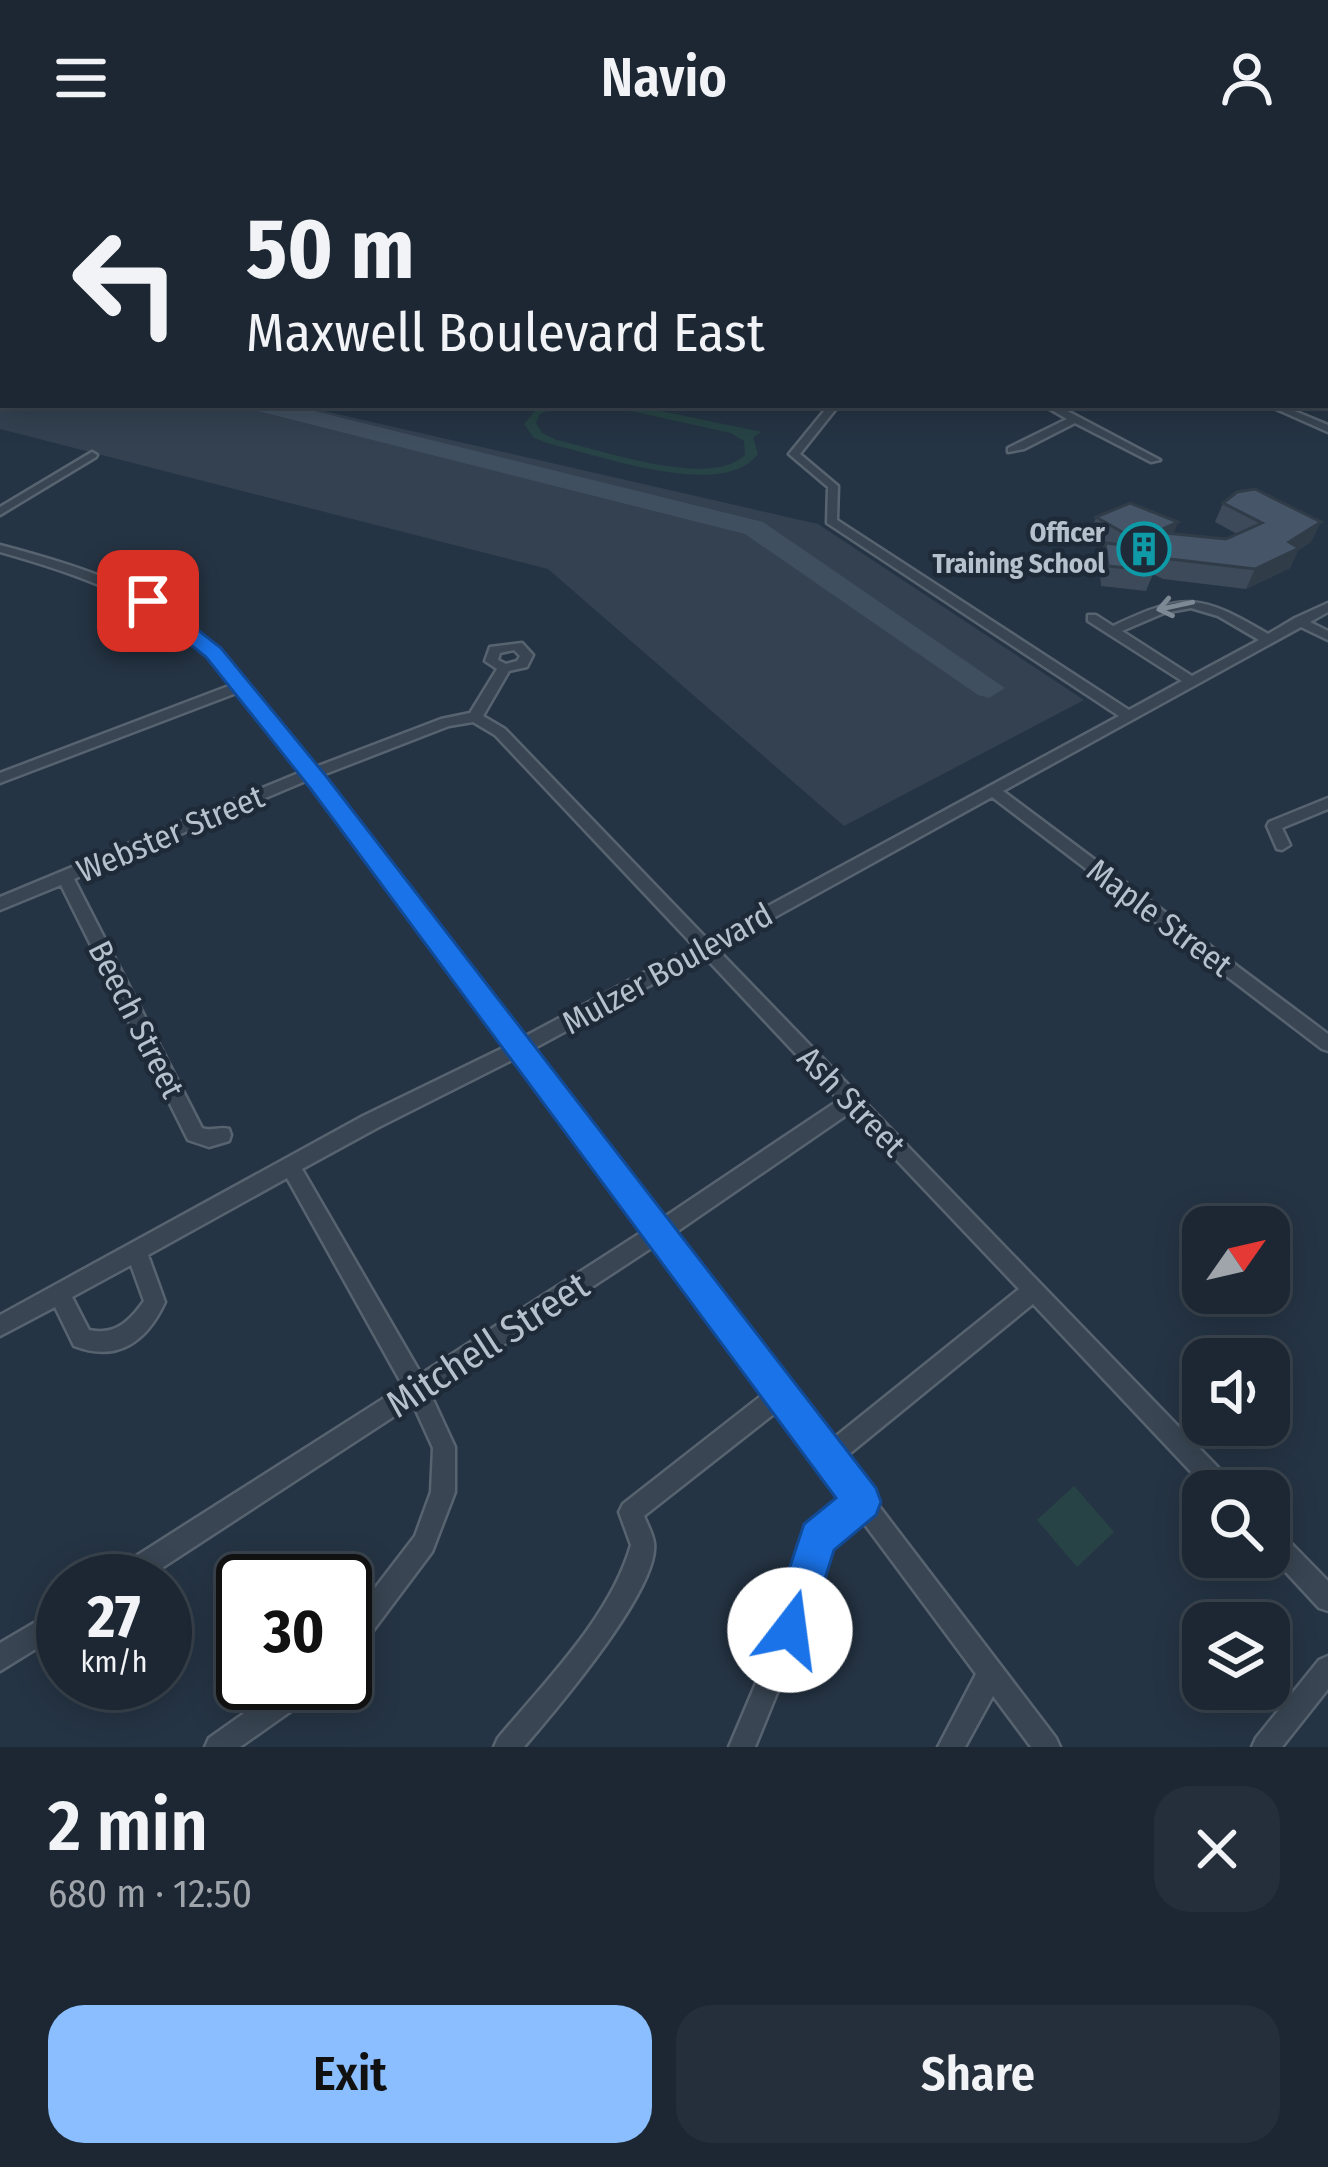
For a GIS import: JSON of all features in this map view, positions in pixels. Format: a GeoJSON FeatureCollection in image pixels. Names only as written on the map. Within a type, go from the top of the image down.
{"type":"FeatureCollection","features":[{"type":"Feature","properties":{"kind":"street"},"geometry":{"type":"LineString","coordinates":[[832,408],[794,454],[832,486],[831,521],[1127,715]]}},
{"type":"Feature","properties":{"kind":"street"},"geometry":{"type":"LineString","coordinates":[[1054,408],[1155,460]]}},
{"type":"Feature","properties":{"kind":"street"},"geometry":{"type":"LineString","coordinates":[[1279,408],[1328,429]]}},
{"type":"Feature","properties":{"kind":"street"},"geometry":{"type":"LineString","coordinates":[[1012,450],[1076,419]]}},
{"type":"Feature","properties":{"kind":"street"},"geometry":{"type":"LineString","coordinates":[[0,512],[92,455]]}},
{"type":"Feature","properties":{"kind":"street"},"geometry":{"type":"LineString","coordinates":[[0,548],[98,578],[148,601],[195,635],[242,686],[1047,1747]]}},
{"type":"Feature","properties":{"kind":"street"},"geometry":{"type":"LineString","coordinates":[[1112,631],[1187,601],[1267,639]]}},
{"type":"Feature","properties":{"kind":"street","name":"Mulzer Boulevard"},"geometry":{"type":"LineString","coordinates":[[0,1326],[1328,607]]}},
{"type":"Feature","properties":{"kind":"street"},"geometry":{"type":"LineString","coordinates":[[1092,619],[1190,680]]}},
{"type":"Feature","properties":{"kind":"street"},"geometry":{"type":"LineString","coordinates":[[1299,621],[1328,636]]}},
{"type":"Feature","properties":{"kind":"street"},"geometry":{"type":"LineString","coordinates":[[475,717],[504,668]]}},
{"type":"Feature","properties":{"kind":"street"},"geometry":{"type":"LineString","coordinates":[[0,778],[242,686]]}},
{"type":"Feature","properties":{"kind":"street","name":"Webster Street"},"geometry":{"type":"LineString","coordinates":[[0,904],[311,775],[446,722],[475,717]]}},
{"type":"Feature","properties":{"kind":"street","name":"Ash Street"},"geometry":{"type":"LineString","coordinates":[[475,717],[500,731],[1206,1470]]}},
{"type":"Feature","properties":{"kind":"street","name":"Maple Street"},"geometry":{"type":"LineString","coordinates":[[992,790],[1328,1044]]}},
{"type":"Feature","properties":{"kind":"street"},"geometry":{"type":"LineString","coordinates":[[1282,844],[1274,826],[1328,803]]}},
{"type":"Feature","properties":{"kind":"street","name":"Beech Street"},"geometry":{"type":"LineString","coordinates":[[65,877],[195,1134],[209,1139],[222,1135]]}},
{"type":"Feature","properties":{"kind":"street","name":"Mitchell Street"},"geometry":{"type":"LineString","coordinates":[[162,1554],[658,1233],[852,1101]]}},
{"type":"Feature","properties":{"kind":"street"},"geometry":{"type":"LineString","coordinates":[[290,1166],[417,1389],[444,1447],[443,1492],[433,1526],[408,1570],[372,1614]]}},
{"type":"Feature","properties":{"kind":"street"},"geometry":{"type":"LineString","coordinates":[[58,1294],[82,1339],[111,1343],[130,1334],[154,1302],[136,1251]]}},
{"type":"Feature","properties":{"kind":"street"},"geometry":{"type":"LineString","coordinates":[[828,1456],[1034,1290]]}},
{"type":"Feature","properties":{"kind":"street"},"geometry":{"type":"LineString","coordinates":[[507,1747],[559,1686],[628,1584],[643,1545],[631,1512],[781,1394]]}},
{"type":"Feature","properties":{"kind":"street"},"geometry":{"type":"LineString","coordinates":[[742,1747],[790,1630],[811,1550],[818,1538],[862,1502]]}},
{"type":"Feature","properties":{"kind":"street"},"geometry":{"type":"LineString","coordinates":[[1290,1559],[1328,1599]]}},
{"type":"Feature","properties":{"kind":"street"},"geometry":{"type":"LineString","coordinates":[[0,1658],[36,1635]]}},
{"type":"Feature","properties":{"kind":"street"},"geometry":{"type":"LineString","coordinates":[[1264,1747],[1328,1669]]}},
{"type":"Feature","properties":{"kind":"street"},"geometry":{"type":"LineString","coordinates":[[951,1747],[991,1673]]}},
{"type":"Feature","properties":{"kind":"street"},"geometry":{"type":"LineString","coordinates":[[218,1747],[271,1710]]}},
{"type":"Feature","properties":{"kind":"shaded area"},"geometry":{"type":"Polygon","coordinates":[[[0,408],[311,408],[818,524],[1084,700],[844,826],[548,569],[0,429],[0,408]]]}},
{"type":"Feature","properties":{"kind":"green space"},"geometry":{"type":"Polygon","coordinates":[[[537,408],[552,408],[540,414],[536,423],[542,433],[557,440],[682,468],[729,465],[745,455],[744,441],[731,433],[617,408],[646,408],[762,432],[753,437],[758,454],[741,468],[690,474],[550,444],[534,438],[524,424],[537,408]]]}},
{"type":"Feature","properties":{"kind":"green space"},"geometry":{"type":"Polygon","coordinates":[[[1074,1486],[1114,1532],[1077,1567],[1037,1520],[1074,1486]]]}},
{"type":"Feature","properties":{"kind":"building"},"geometry":{"type":"Polygon","coordinates":[[[1255,489],[1321,522],[1289,542],[1299,548],[1255,569],[1170,559],[1151,548],[1154,571],[1108,566],[1105,543],[1150,548],[1096,517],[1130,503],[1178,522],[1156,532],[1226,539],[1262,523],[1223,503],[1237,492],[1255,489]]]}},
{"type":"Feature","properties":{"kind":"taxiway"},"geometry":{"type":"LineString","coordinates":[[274,408],[754,528],[989,688]]}},
{"type":"Feature","properties":{"kind":"place","name":"Officer Training School"},"geometry":{"type":"Point","coordinates":[1144,549]}},
{"type":"Feature","properties":{"kind":"route"},"geometry":{"type":"LineString","coordinates":[[148,601],[213,652],[242,686],[862,1502],[831,1525],[811,1550],[790,1630]]}}]}
